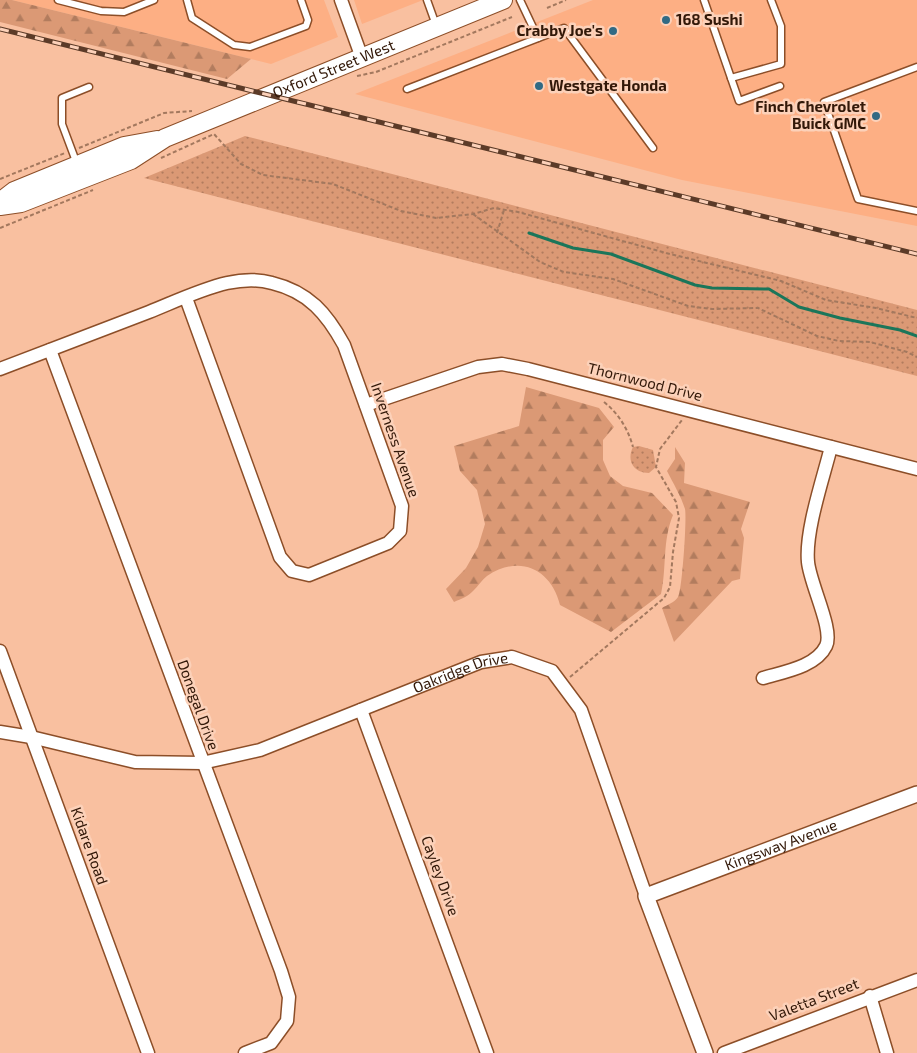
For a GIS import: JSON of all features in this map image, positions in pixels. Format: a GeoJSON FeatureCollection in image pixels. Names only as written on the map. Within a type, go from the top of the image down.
{"type":"FeatureCollection","features":[{"type":"Feature","properties":{"kind":"main road","name":"Oxford Street West"},"geometry":{"type":"LineString","coordinates":[[0,206],[21,203],[131,160],[165,138],[504,0]]}},
{"type":"Feature","properties":{"kind":"main road","name":"Oxford Street West"},"geometry":{"type":"LineString","coordinates":[[0,202],[14,191],[124,146],[165,138]]}},
{"type":"Feature","properties":{"kind":"street"},"geometry":{"type":"LineString","coordinates":[[341,0],[362,58]]}},
{"type":"Feature","properties":{"kind":"street","name":"Inverness Avenue"},"geometry":{"type":"LineString","coordinates":[[0,368],[50,350],[186,298],[226,283],[245,280],[271,282],[293,289],[314,303],[330,320],[344,345],[402,506],[400,531],[388,543],[310,575],[292,571],[280,557],[186,298]]}},
{"type":"Feature","properties":{"kind":"street","name":"Donegal Drive"},"geometry":{"type":"LineString","coordinates":[[50,350],[202,763],[281,971],[289,997],[287,1021],[271,1043],[245,1053]]}},
{"type":"Feature","properties":{"kind":"street","name":"Thornwood Drive"},"geometry":{"type":"LineString","coordinates":[[366,405],[478,366],[502,364],[528,369],[917,469]]}},
{"type":"Feature","properties":{"kind":"street"},"geometry":{"type":"LineString","coordinates":[[763,678],[796,669],[816,657],[826,646],[829,631],[813,589],[808,561],[810,531],[831,447]]}},
{"type":"Feature","properties":{"kind":"street","name":"Kidare Road"},"geometry":{"type":"LineString","coordinates":[[0,651],[148,1053]]}},
{"type":"Feature","properties":{"kind":"street","name":"Oakridge Drive"},"geometry":{"type":"LineString","coordinates":[[0,732],[31,737],[135,762],[202,763],[260,750],[481,662],[512,658],[552,671],[581,710],[646,896],[705,1053]]}},
{"type":"Feature","properties":{"kind":"street","name":"Cayley Drive"},"geometry":{"type":"LineString","coordinates":[[361,710],[487,1053]]}},
{"type":"Feature","properties":{"kind":"street","name":"Kingsway Avenue"},"geometry":{"type":"LineString","coordinates":[[646,896],[917,794]]}},
{"type":"Feature","properties":{"kind":"street","name":"Valetta Street"},"geometry":{"type":"LineString","coordinates":[[724,1053],[870,996],[917,980]]}},
{"type":"Feature","properties":{"kind":"street"},"geometry":{"type":"LineString","coordinates":[[870,996],[887,1053]]}},
{"type":"Feature","properties":{"kind":"lane"},"geometry":{"type":"LineString","coordinates":[[58,0],[101,11],[124,12],[154,0]]}},
{"type":"Feature","properties":{"kind":"lane"},"geometry":{"type":"LineString","coordinates":[[187,0],[192,18],[234,45],[250,47],[306,26],[308,20],[301,0]]}},
{"type":"Feature","properties":{"kind":"lane"},"geometry":{"type":"LineString","coordinates":[[427,0],[437,27]]}},
{"type":"Feature","properties":{"kind":"lane"},"geometry":{"type":"LineString","coordinates":[[520,0],[538,38]]}},
{"type":"Feature","properties":{"kind":"lane"},"geometry":{"type":"LineString","coordinates":[[704,0],[739,101],[780,86]]}},
{"type":"Feature","properties":{"kind":"lane"},"geometry":{"type":"LineString","coordinates":[[731,78],[781,64],[781,26],[771,0]]}},
{"type":"Feature","properties":{"kind":"lane"},"geometry":{"type":"LineString","coordinates":[[407,88],[564,28],[653,148]]}},
{"type":"Feature","properties":{"kind":"lane"},"geometry":{"type":"LineString","coordinates":[[917,67],[824,102],[858,199],[917,211]]}},
{"type":"Feature","properties":{"kind":"lane"},"geometry":{"type":"LineString","coordinates":[[77,165],[62,124],[62,98],[89,87]]}},
{"type":"Feature","properties":{"kind":"path"},"geometry":{"type":"LineString","coordinates":[[546,8],[566,0]]}},
{"type":"Feature","properties":{"kind":"path"},"geometry":{"type":"LineString","coordinates":[[336,68],[354,76],[376,72],[512,17]]}},
{"type":"Feature","properties":{"kind":"path"},"geometry":{"type":"LineString","coordinates":[[214,134],[240,164],[263,176],[333,184],[401,211],[421,216],[436,218],[473,214],[494,208],[504,210],[781,281],[826,300],[876,308],[917,318]]}},
{"type":"Feature","properties":{"kind":"path"},"geometry":{"type":"LineString","coordinates":[[498,233],[504,210]]}},
{"type":"Feature","properties":{"kind":"path"},"geometry":{"type":"LineString","coordinates":[[473,214],[540,262],[564,272],[614,280],[657,293],[688,306],[712,309],[758,308],[817,336],[839,341],[870,342],[907,352],[917,357]]}},
{"type":"Feature","properties":{"kind":"path"},"geometry":{"type":"LineString","coordinates":[[604,402],[615,411],[626,428],[633,448]]}},
{"type":"Feature","properties":{"kind":"path"},"geometry":{"type":"LineString","coordinates":[[566,680],[664,598],[670,587],[673,552],[679,518],[676,502],[656,467],[660,449],[682,420]]}},
{"type":"Feature","properties":{"kind":"shaded area"},"geometry":{"type":"Polygon","coordinates":[[[12,0],[324,0],[338,37],[271,64],[12,0]]]}},
{"type":"Feature","properties":{"kind":"shaded area"},"geometry":{"type":"Polygon","coordinates":[[[354,0],[423,0],[362,24],[354,0]]]}},
{"type":"Feature","properties":{"kind":"shaded area"},"geometry":{"type":"Polygon","coordinates":[[[593,0],[917,0],[917,226],[682,180],[355,94],[593,0]]]}},
{"type":"Feature","properties":{"kind":"green space"},"geometry":{"type":"Polygon","coordinates":[[[0,0],[12,0],[251,59],[227,79],[0,22],[0,0]]]}},
{"type":"Feature","properties":{"kind":"green space"},"geometry":{"type":"Polygon","coordinates":[[[245,136],[917,310],[917,376],[144,178],[245,136]]]}},
{"type":"Feature","properties":{"kind":"green space"},"geometry":{"type":"Polygon","coordinates":[[[526,387],[599,408],[614,427],[603,440],[603,460],[610,476],[623,486],[652,493],[673,515],[667,535],[661,594],[611,632],[560,605],[556,593],[542,574],[522,566],[499,569],[487,576],[470,594],[454,602],[446,589],[466,568],[478,547],[485,524],[477,490],[460,471],[454,446],[519,426],[526,387]]]}},
{"type":"Feature","properties":{"kind":"green space"},"geometry":{"type":"Polygon","coordinates":[[[639,446],[653,450],[656,467],[649,473],[639,471],[631,461],[630,457],[633,447],[639,446]]]}},
{"type":"Feature","properties":{"kind":"green space"},"geometry":{"type":"Polygon","coordinates":[[[675,447],[685,463],[684,483],[750,502],[741,529],[744,538],[740,579],[732,581],[674,642],[662,608],[678,597],[684,554],[685,509],[667,471],[675,459],[675,447]]]}},
{"type":"Feature","properties":{"kind":"waterway"},"geometry":{"type":"LineString","coordinates":[[529,233],[573,248],[611,254],[695,285],[712,288],[769,289],[799,307],[840,318],[900,330],[917,336]]}},
{"type":"Feature","properties":{"kind":"railway"},"geometry":{"type":"LineString","coordinates":[[0,29],[917,254]]}},
{"type":"Feature","properties":{"kind":"place","name":"168 Sushi"},"geometry":{"type":"Point","coordinates":[666,20]}},
{"type":"Feature","properties":{"kind":"place","name":"Crabby Joe's"},"geometry":{"type":"Point","coordinates":[613,31]}},
{"type":"Feature","properties":{"kind":"place","name":"Westgate Honda"},"geometry":{"type":"Point","coordinates":[539,86]}},
{"type":"Feature","properties":{"kind":"place","name":"Finch Chevrolet Buick GMC"},"geometry":{"type":"Point","coordinates":[876,116]}}]}
